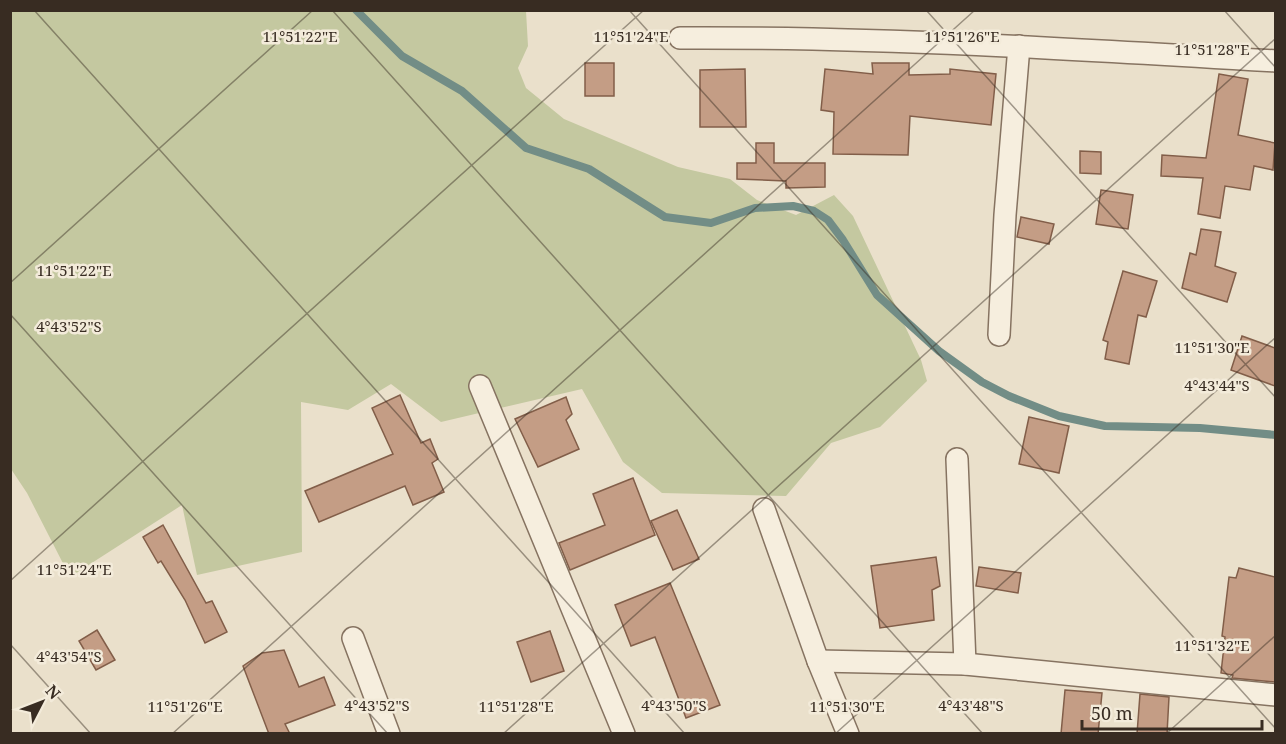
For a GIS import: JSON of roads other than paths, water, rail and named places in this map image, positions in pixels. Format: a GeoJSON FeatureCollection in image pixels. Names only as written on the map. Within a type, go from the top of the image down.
{"type":"FeatureCollection","features":[{"type":"Feature","properties":{"kind":"street"},"geometry":{"type":"LineString","coordinates":[[680,38],[803,37],[1019,46],[1275,61]]}},
{"type":"Feature","properties":{"kind":"street"},"geometry":{"type":"LineString","coordinates":[[999,335],[1005,215],[1019,46]]}},
{"type":"Feature","properties":{"kind":"street"},"geometry":{"type":"LineString","coordinates":[[480,386],[624,734]]}},
{"type":"Feature","properties":{"kind":"street"},"geometry":{"type":"LineString","coordinates":[[957,459],[965,664]]}},
{"type":"Feature","properties":{"kind":"street"},"geometry":{"type":"LineString","coordinates":[[764,509],[818,661],[848,734]]}},
{"type":"Feature","properties":{"kind":"street"},"geometry":{"type":"LineString","coordinates":[[353,638],[389,734]]}},
{"type":"Feature","properties":{"kind":"street"},"geometry":{"type":"LineString","coordinates":[[818,661],[965,664],[1275,694]]}},
{"type":"Feature","properties":{"kind":"waterway"},"geometry":{"type":"LineString","coordinates":[[356,10],[402,56],[462,91],[526,148],[589,169],[665,217],[711,223],[755,208],[793,206],[814,211],[828,220],[877,295],[939,351],[982,382],[1009,396],[1059,416],[1105,426],[1200,428],[1276,435]]}}]}
